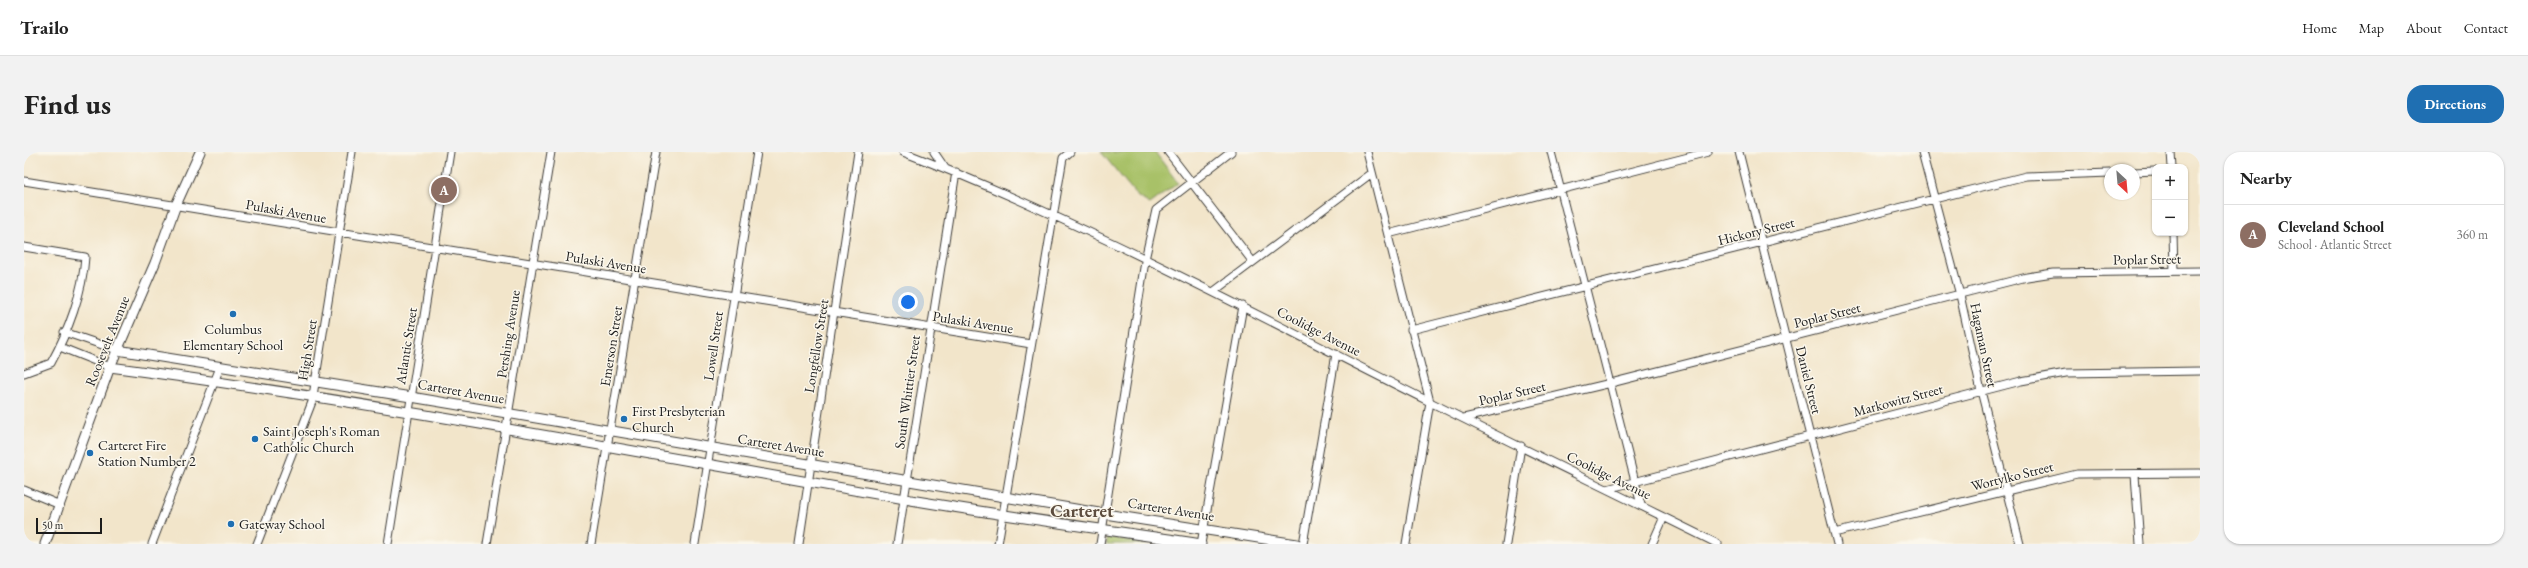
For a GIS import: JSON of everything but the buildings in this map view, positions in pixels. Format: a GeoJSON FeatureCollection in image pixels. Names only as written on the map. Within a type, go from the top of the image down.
{"type":"FeatureCollection","features":[{"type":"Feature","properties":{"kind":"street","name":"Roosevelt Avenue"},"geometry":{"type":"LineString","coordinates":[[45,544],[110,367],[155,263],[176,205],[200,152]]}},
{"type":"Feature","properties":{"kind":"street","name":"High Street"},"geometry":{"type":"LineString","coordinates":[[257,544],[313,397],[352,152]]}},
{"type":"Feature","properties":{"kind":"street","name":"Atlantic Street"},"geometry":{"type":"LineString","coordinates":[[388,544],[450,152]]}},
{"type":"Feature","properties":{"kind":"street","name":"Pershing Avenue"},"geometry":{"type":"LineString","coordinates":[[488,544],[551,152]]}},
{"type":"Feature","properties":{"kind":"street","name":"Emerson Street"},"geometry":{"type":"LineString","coordinates":[[591,544],[656,152]]}},
{"type":"Feature","properties":{"kind":"street","name":"Lowell Street"},"geometry":{"type":"LineString","coordinates":[[695,544],[712,448],[757,152]]}},
{"type":"Feature","properties":{"kind":"street","name":"Longfellow Street"},"geometry":{"type":"LineString","coordinates":[[799,544],[858,152]]}},
{"type":"Feature","properties":{"kind":"street","name":"Coolidge Avenue"},"geometry":{"type":"LineString","coordinates":[[903,152],[956,172],[1054,214],[1145,257],[1430,402],[1718,544]]}},
{"type":"Feature","properties":{"kind":"street"},"geometry":{"type":"LineString","coordinates":[[934,152],[946,169]]}},
{"type":"Feature","properties":{"kind":"street"},"geometry":{"type":"LineString","coordinates":[[998,544],[1063,158],[1070,152]]}},
{"type":"Feature","properties":{"kind":"street"},"geometry":{"type":"LineString","coordinates":[[1168,152],[1253,262]]}},
{"type":"Feature","properties":{"kind":"street"},"geometry":{"type":"LineString","coordinates":[[1100,544],[1145,257],[1156,210],[1231,152]]}},
{"type":"Feature","properties":{"kind":"street"},"geometry":{"type":"LineString","coordinates":[[1367,152],[1430,402],[1406,544]]}},
{"type":"Feature","properties":{"kind":"street"},"geometry":{"type":"LineString","coordinates":[[1551,152],[1559,190],[1611,383],[1641,505]]}},
{"type":"Feature","properties":{"kind":"street"},"geometry":{"type":"LineString","coordinates":[[1388,234],[1708,152]]}},
{"type":"Feature","properties":{"kind":"street","name":"Daniel Street"},"geometry":{"type":"LineString","coordinates":[[1739,152],[1837,544]]}},
{"type":"Feature","properties":{"kind":"street","name":"Hagaman Street"},"geometry":{"type":"LineString","coordinates":[[1922,152],[1960,295],[1981,391],[2020,544]]}},
{"type":"Feature","properties":{"kind":"street"},"geometry":{"type":"LineString","coordinates":[[2171,152],[2172,164]]}},
{"type":"Feature","properties":{"kind":"street"},"geometry":{"type":"LineString","coordinates":[[2140,172],[2152,171]]}},
{"type":"Feature","properties":{"kind":"street","name":"South Whittier Street"},"geometry":{"type":"LineString","coordinates":[[896,544],[956,172]]}},
{"type":"Feature","properties":{"kind":"street"},"geometry":{"type":"LineString","coordinates":[[1213,292],[1372,173]]}},
{"type":"Feature","properties":{"kind":"street","name":"Hickory Street"},"geometry":{"type":"LineString","coordinates":[[1411,330],[2026,176],[2104,173]]}},
{"type":"Feature","properties":{"kind":"street","name":"Pulaski Avenue"},"geometry":{"type":"LineString","coordinates":[[24,180],[338,233],[1031,344]]}},
{"type":"Feature","properties":{"kind":"street"},"geometry":{"type":"LineString","coordinates":[[2173,236],[2174,271]]}},
{"type":"Feature","properties":{"kind":"street"},"geometry":{"type":"LineString","coordinates":[[24,247],[84,257],[84,276],[60,347],[51,363],[24,373]]}},
{"type":"Feature","properties":{"kind":"street","name":"Poplar Street"},"geometry":{"type":"LineString","coordinates":[[1464,418],[1611,383],[2027,277],[2053,273],[2200,271]]}},
{"type":"Feature","properties":{"kind":"street"},"geometry":{"type":"LineString","coordinates":[[1201,544],[1243,306]]}},
{"type":"Feature","properties":{"kind":"street"},"geometry":{"type":"LineString","coordinates":[[64,332],[117,350]]}},
{"type":"Feature","properties":{"kind":"street"},"geometry":{"type":"LineString","coordinates":[[60,347],[110,367]]}},
{"type":"Feature","properties":{"kind":"street","name":"Carteret Avenue"},"geometry":{"type":"LineString","coordinates":[[117,350],[509,413],[907,481],[1006,496],[1105,514],[1204,528],[1297,544]]}},
{"type":"Feature","properties":{"kind":"street"},"geometry":{"type":"LineString","coordinates":[[1302,544],[1336,354]]}},
{"type":"Feature","properties":{"kind":"street","name":"Carteret Avenue"},"geometry":{"type":"LineString","coordinates":[[110,367],[313,397],[506,428],[904,499],[1201,544]]}},
{"type":"Feature","properties":{"kind":"street"},"geometry":{"type":"LineString","coordinates":[[152,544],[220,367]]}},
{"type":"Feature","properties":{"kind":"street","name":"Markowitz Street"},"geometry":{"type":"LineString","coordinates":[[1607,489],[1981,391],[2066,373],[2200,371]]}},
{"type":"Feature","properties":{"kind":"street"},"geometry":{"type":"LineString","coordinates":[[1506,544],[1521,446]]}},
{"type":"Feature","properties":{"kind":"street","name":"Wortylko Street"},"geometry":{"type":"LineString","coordinates":[[1834,533],[2077,474],[2135,475],[2200,473]]}},
{"type":"Feature","properties":{"kind":"street"},"geometry":{"type":"LineString","coordinates":[[2135,475],[2140,544]]}},
{"type":"Feature","properties":{"kind":"street"},"geometry":{"type":"LineString","coordinates":[[24,490],[60,504]]}},
{"type":"Feature","properties":{"kind":"street"},"geometry":{"type":"LineString","coordinates":[[1652,544],[1664,517]]}},
{"type":"Feature","properties":{"kind":"green space"},"geometry":{"type":"Polygon","coordinates":[[[1101,152],[1155,152],[1178,183],[1150,204],[1138,197],[1101,152]]]}},
{"type":"Feature","properties":{"kind":"green space"},"geometry":{"type":"Polygon","coordinates":[[[1108,537],[1148,544],[1106,544],[1108,537]]]}},
{"type":"Feature","properties":{"kind":"place","name":"Cleveland School"},"geometry":{"type":"Point","coordinates":[444,190]}},
{"type":"Feature","properties":{"kind":"place","name":"Columbus Elementary School"},"geometry":{"type":"Point","coordinates":[233,314]}},
{"type":"Feature","properties":{"kind":"place","name":"First Presbyterian Church"},"geometry":{"type":"Point","coordinates":[624,419]}},
{"type":"Feature","properties":{"kind":"place","name":"Saint Joseph's Roman Catholic Church"},"geometry":{"type":"Point","coordinates":[255,439]}},
{"type":"Feature","properties":{"kind":"place","name":"Carteret Fire Station Number 2"},"geometry":{"type":"Point","coordinates":[90,453]}},
{"type":"Feature","properties":{"kind":"place","name":"Gateway School"},"geometry":{"type":"Point","coordinates":[231,524]}},
{"type":"Feature","properties":{"kind":"district","name":"Carteret"},"geometry":{"type":"Point","coordinates":[1082,511]}}]}
